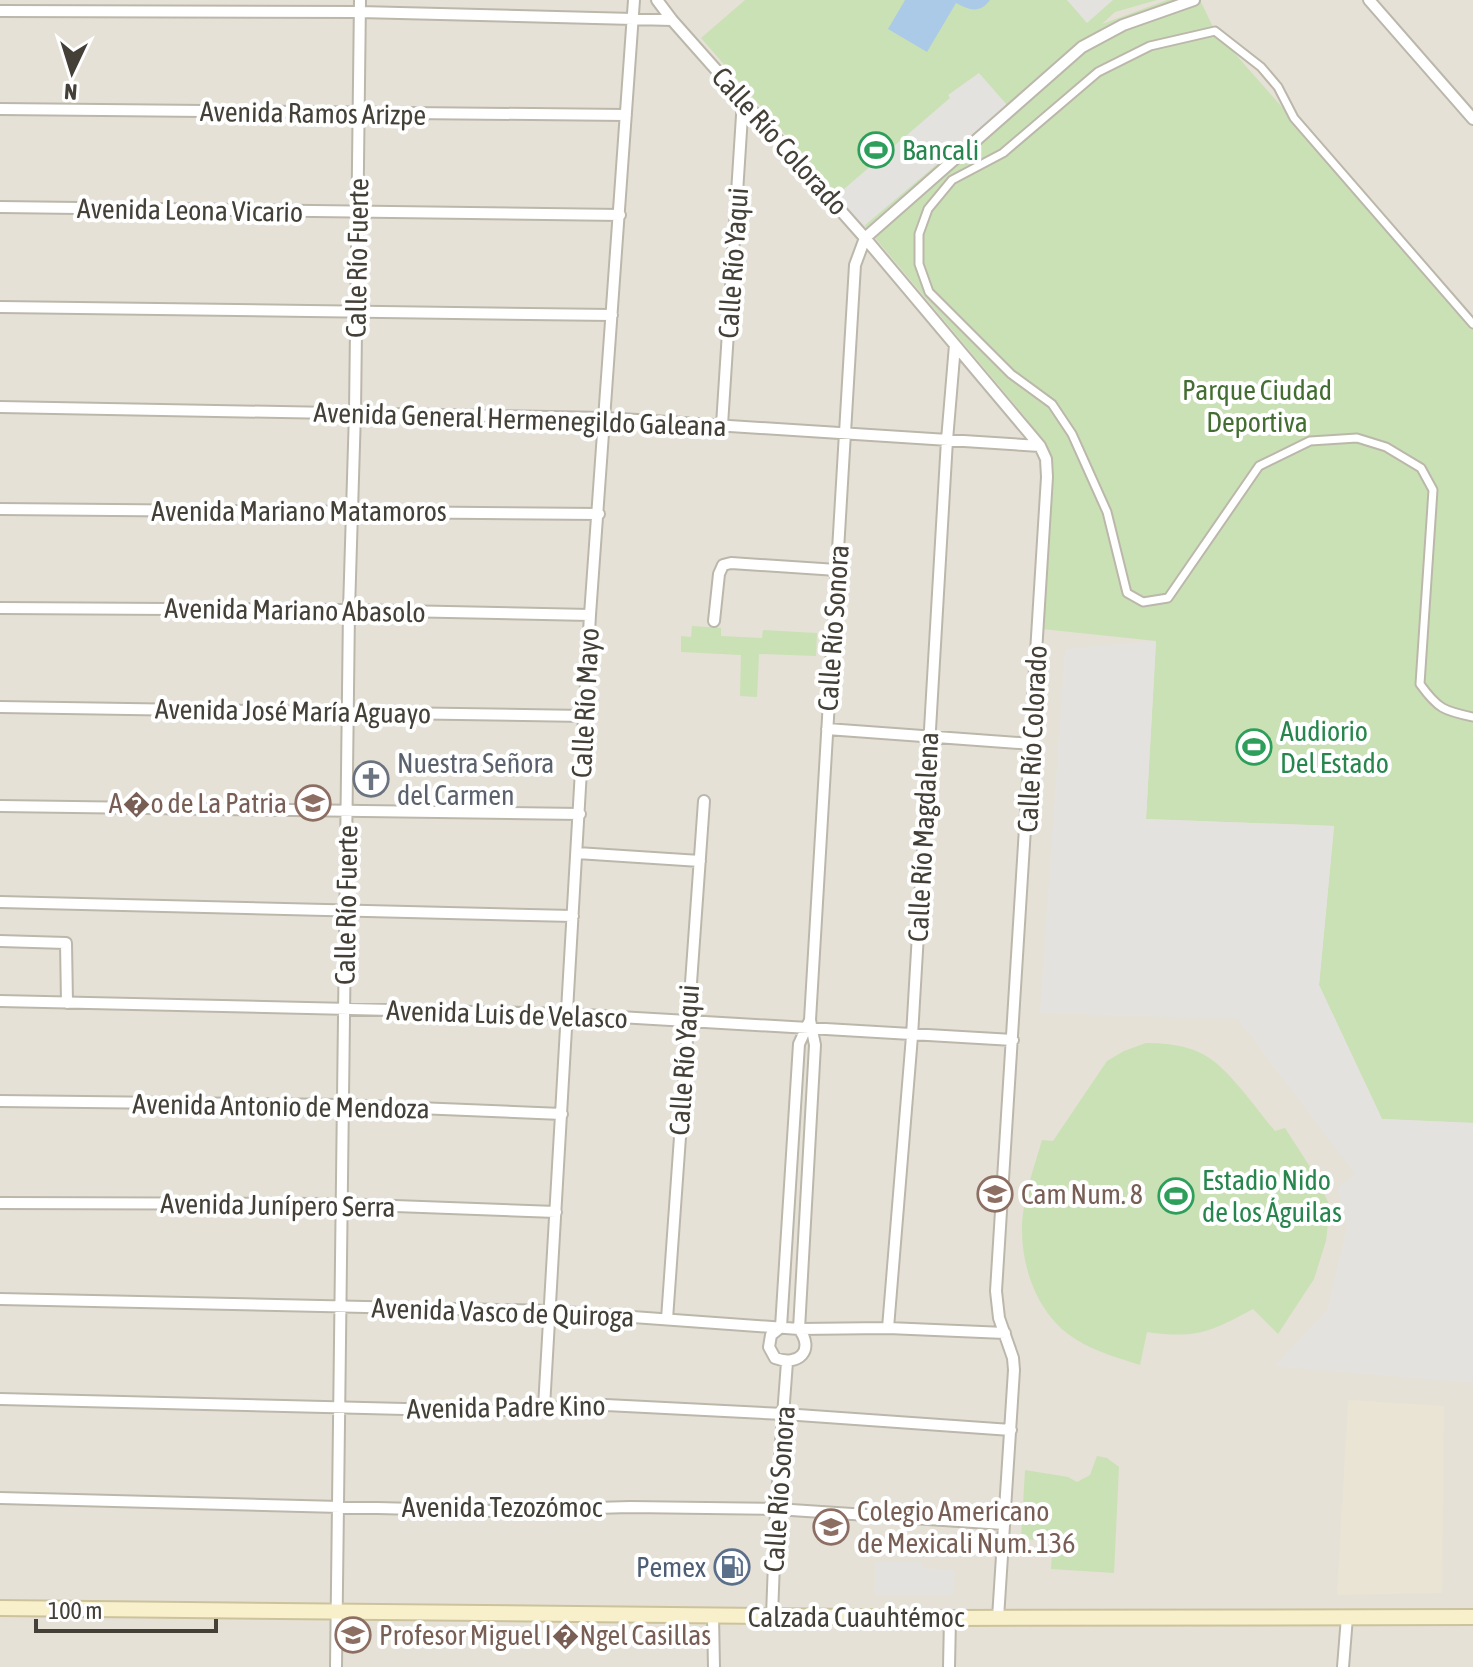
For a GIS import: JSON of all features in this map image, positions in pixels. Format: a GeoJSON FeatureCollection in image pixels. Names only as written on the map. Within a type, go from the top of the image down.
{"type":"FeatureCollection","features":[{"type":"Feature","properties":{"kind":"main road","name":"Calzada Cuauhtémoc"},"geometry":{"type":"LineString","coordinates":[[0,1608],[950,1618],[1473,1617]]}},
{"type":"Feature","properties":{"kind":"street","name":"Calle Río Fuerte"},"geometry":{"type":"LineString","coordinates":[[336,1667],[360,0]]}},
{"type":"Feature","properties":{"kind":"street","name":"Calle Río Mayo"},"geometry":{"type":"LineString","coordinates":[[544,1407],[590,615],[634,0]]}},
{"type":"Feature","properties":{"kind":"street","name":"Calle Río Colorado"},"geometry":{"type":"LineString","coordinates":[[657,0],[865,238],[1040,446],[1046,459],[1033,744],[996,1291],[999,1318],[1013,1358],[998,1618]]}},
{"type":"Feature","properties":{"kind":"street"},"geometry":{"type":"LineString","coordinates":[[865,238],[1082,47],[1123,25],[1194,0]]}},
{"type":"Feature","properties":{"kind":"street"},"geometry":{"type":"LineString","coordinates":[[1369,0],[1473,119]]}},
{"type":"Feature","properties":{"kind":"street"},"geometry":{"type":"LineString","coordinates":[[0,11],[360,12],[672,20]]}},
{"type":"Feature","properties":{"kind":"street"},"geometry":{"type":"LineString","coordinates":[[1473,324],[1309,137],[1294,118],[1278,87],[1261,67],[1215,31],[1150,46],[1098,72],[1003,153],[952,180],[928,209],[919,234],[919,264],[929,292],[1011,374],[1052,404],[1070,431],[1107,512],[1127,593],[1143,602],[1168,598],[1259,466],[1297,447],[1310,441],[1357,438],[1386,447],[1421,468],[1433,490],[1420,684],[1434,703],[1446,712],[1473,717]]}},
{"type":"Feature","properties":{"kind":"street","name":"Calle Río Yaqui"},"geometry":{"type":"LineString","coordinates":[[722,425],[743,100]]}},
{"type":"Feature","properties":{"kind":"street","name":"Avenida Ramos Arizpe"},"geometry":{"type":"LineString","coordinates":[[0,109],[626,115]]}},
{"type":"Feature","properties":{"kind":"street","name":"Avenida Leona Vicario"},"geometry":{"type":"LineString","coordinates":[[0,207],[620,215]]}},
{"type":"Feature","properties":{"kind":"street","name":"Calle Río Sonora"},"geometry":{"type":"LineString","coordinates":[[809,1026],[799,1044],[781,1327],[771,1335],[769,1347],[775,1358],[787,1362],[798,1359],[805,1350],[806,1338],[799,1329],[815,1045],[809,1026],[855,265],[865,238]]}},
{"type":"Feature","properties":{"kind":"street"},"geometry":{"type":"LineString","coordinates":[[0,307],[612,315]]}},
{"type":"Feature","properties":{"kind":"street","name":"Calle Río Magdalena"},"geometry":{"type":"LineString","coordinates":[[888,1328],[912,1036],[955,345]]}},
{"type":"Feature","properties":{"kind":"street","name":"Avenida General Hermenegildo Galeana"},"geometry":{"type":"LineString","coordinates":[[0,407],[606,418],[1040,446]]}},
{"type":"Feature","properties":{"kind":"street","name":"Avenida Mariano Matamoros"},"geometry":{"type":"LineString","coordinates":[[0,509],[599,514]]}},
{"type":"Feature","properties":{"kind":"street"},"geometry":{"type":"LineString","coordinates":[[714,621],[719,574],[723,565],[837,570]]}},
{"type":"Feature","properties":{"kind":"street","name":"Avenida Mariano Abasolo"},"geometry":{"type":"LineString","coordinates":[[0,608],[590,615]]}},
{"type":"Feature","properties":{"kind":"street","name":"Avenida José María Aguayo"},"geometry":{"type":"LineString","coordinates":[[0,707],[585,716]]}},
{"type":"Feature","properties":{"kind":"street"},"geometry":{"type":"LineString","coordinates":[[827,729],[1033,744]]}},
{"type":"Feature","properties":{"kind":"street","name":"Calle Río Yaqui"},"geometry":{"type":"LineString","coordinates":[[667,1319],[704,801]]}},
{"type":"Feature","properties":{"kind":"street"},"geometry":{"type":"LineString","coordinates":[[0,806],[580,814]]}},
{"type":"Feature","properties":{"kind":"street"},"geometry":{"type":"LineString","coordinates":[[577,853],[700,861]]}},
{"type":"Feature","properties":{"kind":"street"},"geometry":{"type":"LineString","coordinates":[[0,902],[573,916]]}},
{"type":"Feature","properties":{"kind":"street"},"geometry":{"type":"LineString","coordinates":[[0,941],[66,943],[67,1003]]}},
{"type":"Feature","properties":{"kind":"street","name":"Avenida Luis de Velasco"},"geometry":{"type":"LineString","coordinates":[[0,1001],[568,1014],[1013,1040]]}},
{"type":"Feature","properties":{"kind":"street","name":"Avenida Antonio de Mendoza"},"geometry":{"type":"LineString","coordinates":[[0,1101],[343,1105],[562,1114]]}},
{"type":"Feature","properties":{"kind":"street","name":"Avenida Junípero Serra"},"geometry":{"type":"LineString","coordinates":[[0,1203],[341,1204],[556,1212]]}},
{"type":"Feature","properties":{"kind":"street","name":"Avenida Vasco de Quiroga"},"geometry":{"type":"LineString","coordinates":[[0,1299],[550,1311],[799,1329],[888,1328],[1005,1333]]}},
{"type":"Feature","properties":{"kind":"street","name":"Calle Río Sonora"},"geometry":{"type":"LineString","coordinates":[[772,1616],[787,1362]]}},
{"type":"Feature","properties":{"kind":"street","name":"Avenida Padre Kino"},"geometry":{"type":"LineString","coordinates":[[0,1399],[485,1411],[606,1405],[1011,1430]]}},
{"type":"Feature","properties":{"kind":"street","name":"Avenida Tezozómoc"},"geometry":{"type":"LineString","coordinates":[[0,1498],[492,1511],[630,1507],[776,1509],[1004,1524]]}},
{"type":"Feature","properties":{"kind":"street"},"geometry":{"type":"LineString","coordinates":[[713,1616],[714,1667]]}},
{"type":"Feature","properties":{"kind":"street"},"geometry":{"type":"LineString","coordinates":[[1343,1667],[1347,1617]]}},
{"type":"Feature","properties":{"kind":"street"},"geometry":{"type":"LineString","coordinates":[[949,1667],[950,1618]]}},
{"type":"Feature","properties":{"kind":"shaded area"},"geometry":{"type":"Polygon","coordinates":[[[0,0],[1473,0],[1473,1667],[0,1667],[0,0]]]}},
{"type":"Feature","properties":{"kind":"shaded area"},"geometry":{"type":"Polygon","coordinates":[[[1067,0],[1113,0],[1087,23],[1067,0]]]}},
{"type":"Feature","properties":{"kind":"shaded area"},"geometry":{"type":"Polygon","coordinates":[[[979,73],[1007,105],[864,226],[837,195],[950,98],[948,95],[979,73]]]}},
{"type":"Feature","properties":{"kind":"shaded area"},"geometry":{"type":"Polygon","coordinates":[[[1156,641],[1146,819],[1334,826],[1319,985],[1382,1119],[1473,1123],[1473,1383],[1274,1366],[1327,1311],[1347,1226],[1337,1188],[1355,1174],[1238,1019],[1040,1013],[1065,649],[1156,641]]]}},
{"type":"Feature","properties":{"kind":"shaded area"},"geometry":{"type":"Polygon","coordinates":[[[1348,1400],[1444,1406],[1442,1593],[1337,1595],[1348,1400]]]}},
{"type":"Feature","properties":{"kind":"shaded area"},"geometry":{"type":"Polygon","coordinates":[[[875,1561],[921,1562],[922,1568],[954,1570],[953,1595],[875,1595],[875,1561]]]}},
{"type":"Feature","properties":{"kind":"green space","name":"Parque Ciudad Deportiva"},"geometry":{"type":"Polygon","coordinates":[[[745,0],[1157,0],[1115,12],[1102,24],[1167,0],[1200,0],[1215,31],[1473,324],[1473,1123],[1382,1119],[1319,985],[1334,826],[1146,819],[1156,641],[1042,629],[1046,449],[1026,418],[865,226],[701,38],[745,0]]]}},
{"type":"Feature","properties":{"kind":"green space"},"geometry":{"type":"Polygon","coordinates":[[[692,626],[721,628],[721,636],[762,638],[763,630],[817,633],[816,656],[759,654],[757,697],[740,696],[741,655],[681,652],[681,636],[691,637],[692,626]]]}},
{"type":"Feature","properties":{"kind":"green space","name":"Estadio Nido de los Águilas"},"geometry":{"type":"Polygon","coordinates":[[[1146,1043],[1189,1048],[1220,1067],[1275,1131],[1285,1128],[1314,1173],[1330,1206],[1326,1241],[1314,1279],[1278,1334],[1253,1309],[1203,1332],[1178,1335],[1147,1332],[1140,1365],[1084,1344],[1064,1331],[1053,1319],[1043,1307],[1030,1277],[1025,1262],[1022,1230],[1026,1196],[1042,1140],[1053,1141],[1107,1061],[1146,1043]]]}},
{"type":"Feature","properties":{"kind":"green space"},"geometry":{"type":"Polygon","coordinates":[[[1097,1456],[1107,1458],[1119,1467],[1114,1573],[1051,1569],[1053,1541],[1021,1539],[1025,1470],[1068,1477],[1077,1482],[1090,1475],[1097,1456]]]}},
{"type":"Feature","properties":{"kind":"water"},"geometry":{"type":"Polygon","coordinates":[[[905,0],[990,0],[974,9],[956,3],[927,52],[888,29],[905,0]]]}},
{"type":"Feature","properties":{"kind":"place","name":"Bancali"},"geometry":{"type":"Point","coordinates":[876,150]}},
{"type":"Feature","properties":{"kind":"place","name":"Audiorio Del Estado"},"geometry":{"type":"Point","coordinates":[1254,747]}},
{"type":"Feature","properties":{"kind":"place","name":"Nuestra Señora del Carmen"},"geometry":{"type":"Point","coordinates":[371,779]}},
{"type":"Feature","properties":{"kind":"place","name":"A�o de La Patria"},"geometry":{"type":"Point","coordinates":[313,803]}},
{"type":"Feature","properties":{"kind":"place","name":"Cam Num. 8"},"geometry":{"type":"Point","coordinates":[995,1194]}},
{"type":"Feature","properties":{"kind":"place","name":"Estadio Nido de los Águilas"},"geometry":{"type":"Point","coordinates":[1176,1196]}},
{"type":"Feature","properties":{"kind":"place","name":"Colegio Americano de Mexicali Num. 136"},"geometry":{"type":"Point","coordinates":[831,1527]}},
{"type":"Feature","properties":{"kind":"place","name":"Pemex"},"geometry":{"type":"Point","coordinates":[732,1567]}},
{"type":"Feature","properties":{"kind":"place","name":"Profesor Miguel I�Ngel Casillas"},"geometry":{"type":"Point","coordinates":[353,1635]}}]}
